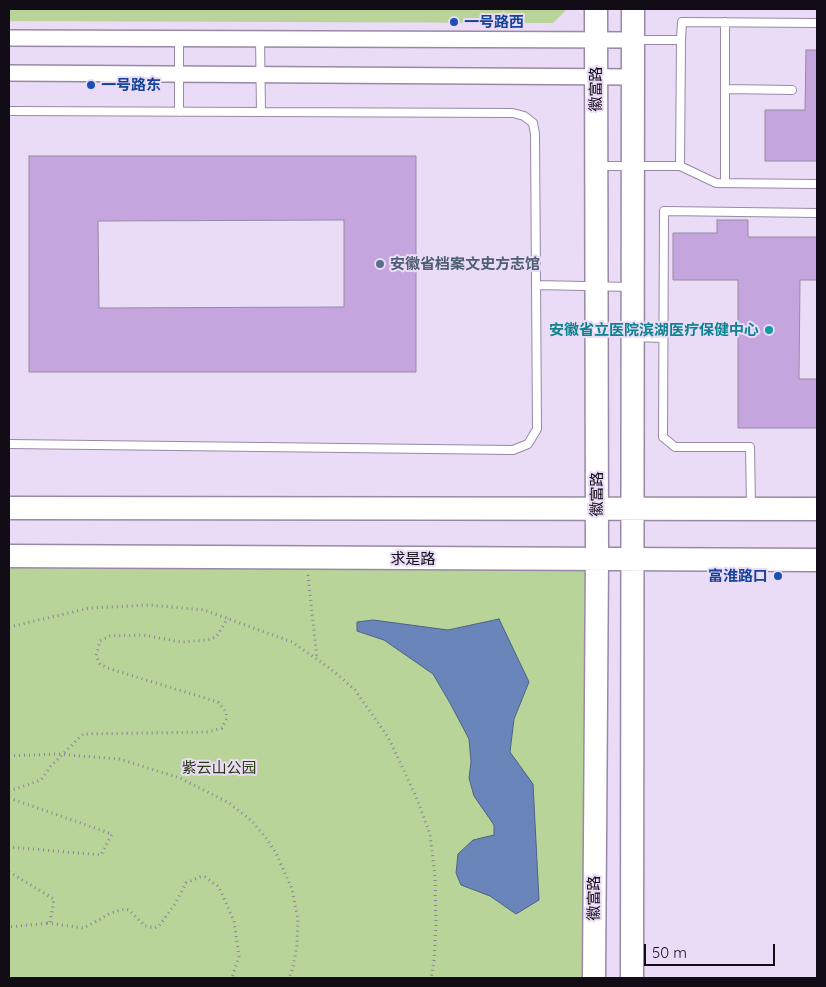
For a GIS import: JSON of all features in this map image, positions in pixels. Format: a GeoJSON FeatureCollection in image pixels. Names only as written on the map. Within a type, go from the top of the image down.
{"type":"FeatureCollection","features":[{"type":"Feature","properties":{"kind":"street","name":"徽富路"},"geometry":{"type":"LineString","coordinates":[[594,978],[597,560],[596,9]]}},
{"type":"Feature","properties":{"kind":"street"},"geometry":{"type":"LineString","coordinates":[[632,978],[633,9]]}},
{"type":"Feature","properties":{"kind":"street"},"geometry":{"type":"LineString","coordinates":[[9,38],[632,40]]}},
{"type":"Feature","properties":{"kind":"street"},"geometry":{"type":"LineString","coordinates":[[9,73],[632,77]]}},
{"type":"Feature","properties":{"kind":"street"},"geometry":{"type":"LineString","coordinates":[[9,508],[817,509]]}},
{"type":"Feature","properties":{"kind":"street","name":"求是路"},"geometry":{"type":"LineString","coordinates":[[9,556],[817,560]]}},
{"type":"Feature","properties":{"kind":"lane"},"geometry":{"type":"LineString","coordinates":[[680,166],[682,22],[817,23]]}},
{"type":"Feature","properties":{"kind":"lane"},"geometry":{"type":"LineString","coordinates":[[725,22],[725,184]]}},
{"type":"Feature","properties":{"kind":"lane"},"geometry":{"type":"LineString","coordinates":[[179,38],[179,112]]}},
{"type":"Feature","properties":{"kind":"lane"},"geometry":{"type":"LineString","coordinates":[[260,38],[261,112]]}},
{"type":"Feature","properties":{"kind":"lane"},"geometry":{"type":"LineString","coordinates":[[632,40],[681,40]]}},
{"type":"Feature","properties":{"kind":"lane"},"geometry":{"type":"LineString","coordinates":[[725,89],[792,90]]}},
{"type":"Feature","properties":{"kind":"lane"},"geometry":{"type":"LineString","coordinates":[[9,111],[513,113],[524,116],[533,123],[535,128],[537,429],[533,439],[522,448],[513,450],[9,444]]}},
{"type":"Feature","properties":{"kind":"lane"},"geometry":{"type":"LineString","coordinates":[[596,166],[680,166],[708,180],[725,184],[817,184]]}},
{"type":"Feature","properties":{"kind":"lane"},"geometry":{"type":"LineString","coordinates":[[751,509],[750,447],[675,447],[663,437],[664,211],[817,213]]}},
{"type":"Feature","properties":{"kind":"lane"},"geometry":{"type":"LineString","coordinates":[[536,285],[632,287]]}},
{"type":"Feature","properties":{"kind":"lane"},"geometry":{"type":"LineString","coordinates":[[632,337],[663,338]]}},
{"type":"Feature","properties":{"kind":"path"},"geometry":{"type":"LineString","coordinates":[[306,558],[317,659]]}},
{"type":"Feature","properties":{"kind":"path"},"geometry":{"type":"LineString","coordinates":[[9,627],[90,608],[149,605],[204,610],[292,642],[317,659],[355,690],[388,736],[416,794],[430,834],[435,877],[436,924],[434,960],[430,978]]}},
{"type":"Feature","properties":{"kind":"path"},"geometry":{"type":"LineString","coordinates":[[9,791],[41,780],[62,754],[83,734],[208,732],[222,728],[227,718],[226,712],[218,702],[107,668],[100,664],[96,656],[100,641],[110,636],[143,636],[182,642],[208,640],[216,637],[228,618]]}},
{"type":"Feature","properties":{"kind":"path"},"geometry":{"type":"LineString","coordinates":[[9,756],[62,754],[118,759],[180,778],[229,803],[252,821],[276,853],[296,902],[298,920],[297,945],[293,967],[288,978]]}},
{"type":"Feature","properties":{"kind":"path"},"geometry":{"type":"LineString","coordinates":[[9,798],[112,834],[101,855],[9,847]]}},
{"type":"Feature","properties":{"kind":"path"},"geometry":{"type":"LineString","coordinates":[[9,872],[54,899],[50,923],[47,923]]}},
{"type":"Feature","properties":{"kind":"path"},"geometry":{"type":"LineString","coordinates":[[9,927],[47,923],[84,928],[111,913],[126,909],[145,926],[155,928],[159,926],[175,904],[186,883],[200,877],[205,878],[219,886],[234,921],[239,956],[232,978]]}},
{"type":"Feature","properties":{"kind":"green space"},"geometry":{"type":"Polygon","coordinates":[[[9,9],[567,9],[553,23],[9,21],[9,9]]]}},
{"type":"Feature","properties":{"kind":"green space","name":"紫云山公园"},"geometry":{"type":"Polygon","coordinates":[[[9,556],[597,559],[594,978],[9,978],[9,556]]]}},
{"type":"Feature","properties":{"kind":"water"},"geometry":{"type":"Polygon","coordinates":[[[499,619],[529,682],[514,719],[510,752],[533,784],[539,900],[516,914],[490,896],[461,885],[456,873],[458,854],[473,840],[494,835],[494,825],[474,796],[469,778],[471,762],[469,739],[450,703],[433,674],[384,640],[357,631],[357,622],[373,620],[448,630],[499,619]]]}},
{"type":"Feature","properties":{"kind":"building"},"geometry":{"type":"Polygon","coordinates":[[[806,50],[817,50],[817,161],[765,161],[765,110],[805,110],[806,50]]]}},
{"type":"Feature","properties":{"kind":"building","name":"安徽省档案文史方志馆"},"geometry":{"type":"Polygon","coordinates":[[[29,156],[416,156],[416,372],[29,372],[29,156]],[[344,220],[98,221],[99,308],[344,307],[344,220]]]}},
{"type":"Feature","properties":{"kind":"building","name":"安徽省立医院滨湖医疗保健中心"},"geometry":{"type":"Polygon","coordinates":[[[717,220],[748,220],[748,237],[817,237],[817,280],[800,280],[799,379],[817,379],[817,428],[738,428],[738,280],[673,280],[673,233],[717,233],[717,220]]]}},
{"type":"Feature","properties":{"kind":"place","name":"一号路西"},"geometry":{"type":"Point","coordinates":[454,22]}},
{"type":"Feature","properties":{"kind":"place","name":"一号路东"},"geometry":{"type":"Point","coordinates":[91,85]}},
{"type":"Feature","properties":{"kind":"place","name":"安徽省档案文史方志馆"},"geometry":{"type":"Point","coordinates":[380,264]}},
{"type":"Feature","properties":{"kind":"place","name":"安徽省立医院滨湖医疗保健中心"},"geometry":{"type":"Point","coordinates":[769,330]}},
{"type":"Feature","properties":{"kind":"place","name":"富淮路口"},"geometry":{"type":"Point","coordinates":[778,576]}}]}
